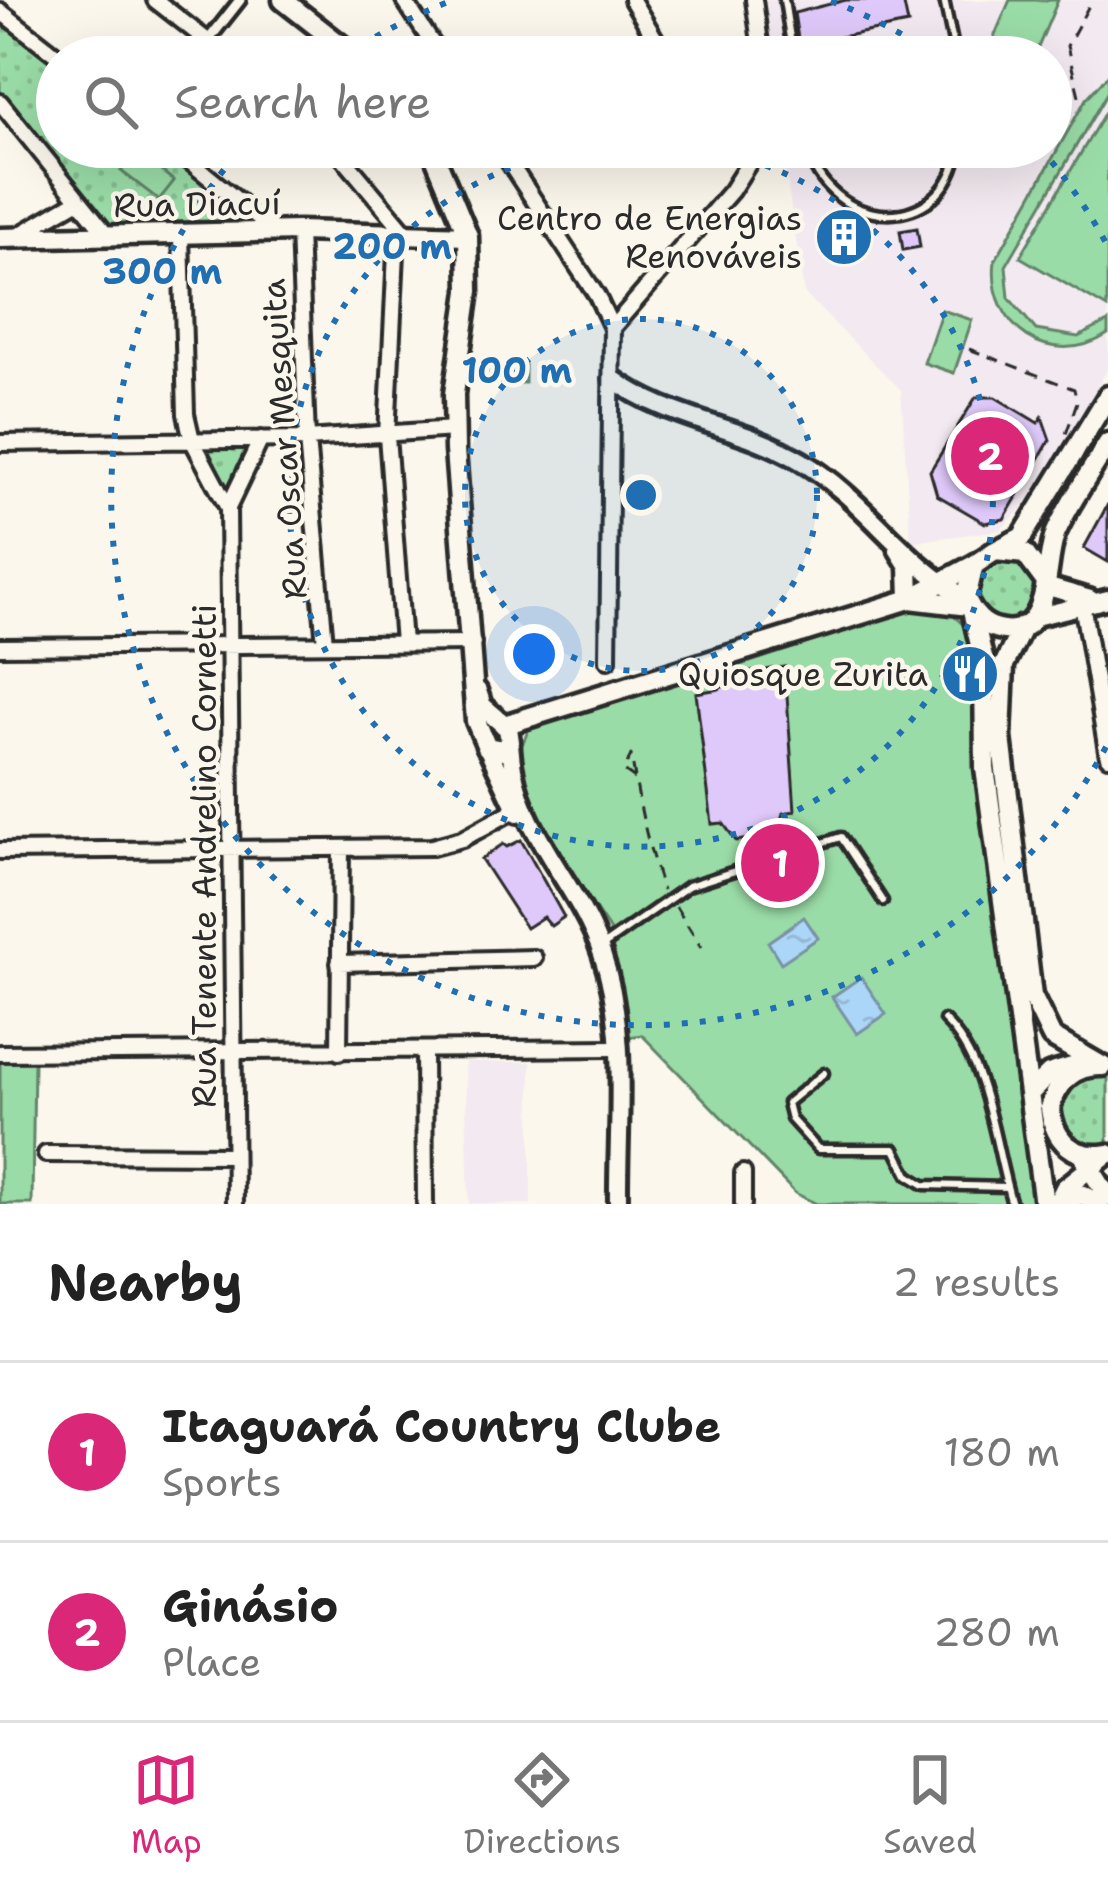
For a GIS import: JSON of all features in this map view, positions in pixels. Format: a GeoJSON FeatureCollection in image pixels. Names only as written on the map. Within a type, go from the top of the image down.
{"type":"FeatureCollection","features":[{"type":"Feature","properties":{"kind":"main road"},"geometry":{"type":"LineString","coordinates":[[283,0],[329,36]]}},
{"type":"Feature","properties":{"kind":"main road"},"geometry":{"type":"LineString","coordinates":[[439,168],[467,236],[469,291],[454,429],[476,721],[485,743]]}},
{"type":"Feature","properties":{"kind":"main road","name":"Rua Diacuí"},"geometry":{"type":"LineString","coordinates":[[8,238],[299,231],[467,236]]}},
{"type":"Feature","properties":{"kind":"main road"},"geometry":{"type":"LineString","coordinates":[[507,734],[548,712],[910,599],[966,568],[1022,536],[1108,396]]}},
{"type":"Feature","properties":{"kind":"main road"},"geometry":{"type":"LineString","coordinates":[[1100,1062],[1052,1037],[1032,996],[1001,737],[1004,665],[1045,583],[1056,533],[1108,443]]}},
{"type":"Feature","properties":{"kind":"main road"},"geometry":{"type":"LineString","coordinates":[[899,550],[909,566],[910,599]]}},
{"type":"Feature","properties":{"kind":"main road"},"geometry":{"type":"LineString","coordinates":[[995,551],[1025,554],[1045,583]]}},
{"type":"Feature","properties":{"kind":"main road"},"geometry":{"type":"LineString","coordinates":[[966,568],[969,605],[984,662],[986,768],[1032,1123],[1053,1203]]}},
{"type":"Feature","properties":{"kind":"main road"},"geometry":{"type":"LineString","coordinates":[[910,599],[969,605],[998,629],[1029,622]]}},
{"type":"Feature","properties":{"kind":"main road"},"geometry":{"type":"LineString","coordinates":[[477,691],[482,706],[507,734]]}},
{"type":"Feature","properties":{"kind":"main road"},"geometry":{"type":"LineString","coordinates":[[485,743],[493,724],[507,734]]}},
{"type":"Feature","properties":{"kind":"main road"},"geometry":{"type":"LineString","coordinates":[[1029,1094],[1049,1074],[1100,1062]]}},
{"type":"Feature","properties":{"kind":"main road"},"geometry":{"type":"LineString","coordinates":[[1090,1156],[1059,1139],[1050,1108],[1064,1079],[1100,1062]]}},
{"type":"Feature","properties":{"kind":"main road"},"geometry":{"type":"LineString","coordinates":[[1032,1123],[1090,1156],[1108,1197]]}},
{"type":"Feature","properties":{"kind":"main road"},"geometry":{"type":"LineString","coordinates":[[1053,1203],[1090,1156]]}},
{"type":"Feature","properties":{"kind":"main road"},"geometry":{"type":"LineString","coordinates":[[1053,1203],[1083,1195],[1099,1204]]}},
{"type":"Feature","properties":{"kind":"street"},"geometry":{"type":"LineString","coordinates":[[155,0],[203,36]]}},
{"type":"Feature","properties":{"kind":"street"},"geometry":{"type":"LineString","coordinates":[[211,36],[240,0]]}},
{"type":"Feature","properties":{"kind":"street"},"geometry":{"type":"LineString","coordinates":[[404,0],[427,36]]}},
{"type":"Feature","properties":{"kind":"street"},"geometry":{"type":"LineString","coordinates":[[632,0],[653,36]]}},
{"type":"Feature","properties":{"kind":"street"},"geometry":{"type":"LineString","coordinates":[[754,0],[759,36]]}},
{"type":"Feature","properties":{"kind":"street"},"geometry":{"type":"LineString","coordinates":[[0,11],[36,40]]}},
{"type":"Feature","properties":{"kind":"street"},"geometry":{"type":"LineString","coordinates":[[0,102],[36,148]]}},
{"type":"Feature","properties":{"kind":"street"},"geometry":{"type":"LineString","coordinates":[[51,168],[108,236]]}},
{"type":"Feature","properties":{"kind":"street","name":"Rua Oscar Mesquita"},"geometry":{"type":"LineString","coordinates":[[198,168],[276,232]]}},
{"type":"Feature","properties":{"kind":"street"},"geometry":{"type":"LineString","coordinates":[[351,168],[401,232],[387,436],[403,643]]}},
{"type":"Feature","properties":{"kind":"street"},"geometry":{"type":"LineString","coordinates":[[513,168],[597,296],[612,328],[608,660]]}},
{"type":"Feature","properties":{"kind":"street"},"geometry":{"type":"LineString","coordinates":[[612,328],[746,168]]}},
{"type":"Feature","properties":{"kind":"street"},"geometry":{"type":"LineString","coordinates":[[8,238],[77,201]]}},
{"type":"Feature","properties":{"kind":"street","name":"Rua Oscar Mesquita"},"geometry":{"type":"LineString","coordinates":[[299,231],[307,439],[325,644]]}},
{"type":"Feature","properties":{"kind":"street"},"geometry":{"type":"LineString","coordinates":[[181,235],[192,440],[228,508]]}},
{"type":"Feature","properties":{"kind":"street"},"geometry":{"type":"LineString","coordinates":[[613,379],[633,394],[775,446],[806,463],[836,485],[899,550],[969,605]]}},
{"type":"Feature","properties":{"kind":"street"},"geometry":{"type":"LineString","coordinates":[[0,443],[307,439],[454,429]]}},
{"type":"Feature","properties":{"kind":"street"},"geometry":{"type":"LineString","coordinates":[[228,508],[261,439]]}},
{"type":"Feature","properties":{"kind":"street","name":"Rua Tenente Andrelino Cornetti"},"geometry":{"type":"LineString","coordinates":[[228,508],[235,1204]]}},
{"type":"Feature","properties":{"kind":"street"},"geometry":{"type":"LineString","coordinates":[[899,550],[966,568]]}},
{"type":"Feature","properties":{"kind":"street"},"geometry":{"type":"LineString","coordinates":[[1045,583],[1094,601]]}},
{"type":"Feature","properties":{"kind":"street"},"geometry":{"type":"LineString","coordinates":[[1029,622],[1094,601]]}},
{"type":"Feature","properties":{"kind":"street"},"geometry":{"type":"LineString","coordinates":[[1094,601],[1108,758]]}},
{"type":"Feature","properties":{"kind":"street"},"geometry":{"type":"LineString","coordinates":[[0,647],[473,643]]}},
{"type":"Feature","properties":{"kind":"street"},"geometry":{"type":"LineString","coordinates":[[507,734],[521,813]]}},
{"type":"Feature","properties":{"kind":"street"},"geometry":{"type":"LineString","coordinates":[[485,743],[600,948],[614,992],[618,1204]]}},
{"type":"Feature","properties":{"kind":"street"},"geometry":{"type":"LineString","coordinates":[[0,850],[432,847],[521,813]]}},
{"type":"Feature","properties":{"kind":"street"},"geometry":{"type":"LineString","coordinates":[[338,1052],[341,848]]}},
{"type":"Feature","properties":{"kind":"street"},"geometry":{"type":"LineString","coordinates":[[339,963],[534,958]]}},
{"type":"Feature","properties":{"kind":"street"},"geometry":{"type":"LineString","coordinates":[[0,1053],[616,1048]]}},
{"type":"Feature","properties":{"kind":"street"},"geometry":{"type":"LineString","coordinates":[[424,1051],[425,1204]]}},
{"type":"Feature","properties":{"kind":"street"},"geometry":{"type":"LineString","coordinates":[[46,1154],[234,1155]]}},
{"type":"Feature","properties":{"kind":"street"},"geometry":{"type":"LineString","coordinates":[[743,1173],[743,1204]]}},
{"type":"Feature","properties":{"kind":"lane"},"geometry":{"type":"LineString","coordinates":[[784,0],[790,36]]}},
{"type":"Feature","properties":{"kind":"lane"},"geometry":{"type":"LineString","coordinates":[[944,0],[952,36]]}},
{"type":"Feature","properties":{"kind":"lane"},"geometry":{"type":"LineString","coordinates":[[817,168],[826,187],[877,218],[916,212],[935,198],[949,168]]}},
{"type":"Feature","properties":{"kind":"lane"},"geometry":{"type":"LineString","coordinates":[[600,948],[665,899],[746,866],[841,837],[883,901]]}},
{"type":"Feature","properties":{"kind":"lane"},"geometry":{"type":"LineString","coordinates":[[944,1020],[962,1037],[994,1118],[1012,1204]]}},
{"type":"Feature","properties":{"kind":"lane"},"geometry":{"type":"LineString","coordinates":[[824,1073],[787,1102],[791,1119],[818,1149],[895,1149],[908,1175],[923,1185],[1006,1187]]}},
{"type":"Feature","properties":{"kind":"path"},"geometry":{"type":"LineString","coordinates":[[1072,37],[1092,0]]}},
{"type":"Feature","properties":{"kind":"path"},"geometry":{"type":"LineString","coordinates":[[1072,69],[1078,96]]}},
{"type":"Feature","properties":{"kind":"path"},"geometry":{"type":"LineString","coordinates":[[969,349],[1074,389],[1077,402],[1063,442]]}},
{"type":"Feature","properties":{"kind":"path"},"geometry":{"type":"LineString","coordinates":[[635,779],[644,842],[665,899],[682,913],[701,947]]}},
{"type":"Feature","properties":{"kind":"shaded area"},"geometry":{"type":"Polygon","coordinates":[[[761,0],[1108,0],[1108,368],[1031,500],[1000,530],[911,542],[901,390],[804,293],[785,168],[1072,168],[1072,36],[766,36],[761,0]]]}},
{"type":"Feature","properties":{"kind":"shaded area"},"geometry":{"type":"Polygon","coordinates":[[[465,1062],[531,1062],[531,1204],[469,1204],[465,1062]]]}},
{"type":"Feature","properties":{"kind":"green space"},"geometry":{"type":"Polygon","coordinates":[[[1010,0],[1058,0],[1043,36],[995,36],[1010,0]]]}},
{"type":"Feature","properties":{"kind":"green space"},"geometry":{"type":"Polygon","coordinates":[[[0,17],[36,45],[36,141],[0,96],[0,17]]]}},
{"type":"Feature","properties":{"kind":"green space"},"geometry":{"type":"Polygon","coordinates":[[[1108,75],[1108,91],[1072,153],[1072,124],[1108,75]]]}},
{"type":"Feature","properties":{"kind":"green space"},"geometry":{"type":"Polygon","coordinates":[[[1108,113],[1107,308],[1020,257],[1108,113]]]}},
{"type":"Feature","properties":{"kind":"green space"},"geometry":{"type":"Polygon","coordinates":[[[58,168],[190,168],[264,227],[110,232],[58,168]]]}},
{"type":"Feature","properties":{"kind":"green space"},"geometry":{"type":"Polygon","coordinates":[[[158,168],[174,181],[159,200],[121,171],[158,168]]]}},
{"type":"Feature","properties":{"kind":"green space"},"geometry":{"type":"Polygon","coordinates":[[[1047,168],[1063,168],[1006,266],[1009,298],[1036,330],[1078,337],[1108,322],[1108,334],[1065,347],[1045,345],[1027,336],[1001,305],[995,261],[1047,168]]]}},
{"type":"Feature","properties":{"kind":"green space"},"geometry":{"type":"Polygon","coordinates":[[[942,310],[972,320],[954,373],[924,363],[942,310]]]}},
{"type":"Feature","properties":{"kind":"green space"},"geometry":{"type":"Polygon","coordinates":[[[484,365],[525,365],[525,383],[483,382],[484,365]]]}},
{"type":"Feature","properties":{"kind":"green space"},"geometry":{"type":"Polygon","coordinates":[[[260,441],[228,503],[194,442],[260,441]]]}},
{"type":"Feature","properties":{"kind":"green space"},"geometry":{"type":"Polygon","coordinates":[[[1006,559],[1028,568],[1037,590],[1028,612],[1006,621],[984,612],[975,590],[984,568],[1006,559]]]}},
{"type":"Feature","properties":{"kind":"green space"},"geometry":{"type":"Polygon","coordinates":[[[918,607],[946,609],[968,629],[1038,1204],[817,1204],[795,1193],[642,1035],[628,1037],[610,931],[520,795],[514,763],[531,724],[750,662],[918,607]]]}},
{"type":"Feature","properties":{"kind":"green space"},"geometry":{"type":"Polygon","coordinates":[[[34,1060],[32,1204],[0,1204],[0,1061],[34,1060]]]}},
{"type":"Feature","properties":{"kind":"green space"},"geometry":{"type":"Polygon","coordinates":[[[1098,1072],[1108,1075],[1108,1146],[1084,1148],[1063,1134],[1061,1101],[1075,1082],[1098,1072]]]}},
{"type":"Feature","properties":{"kind":"water"},"geometry":{"type":"Polygon","coordinates":[[[804,917],[818,938],[781,963],[768,942],[804,917]]]}},
{"type":"Feature","properties":{"kind":"water"},"geometry":{"type":"Polygon","coordinates":[[[861,977],[886,1014],[857,1034],[832,997],[861,977]]]}},
{"type":"Feature","properties":{"kind":"building"},"geometry":{"type":"Polygon","coordinates":[[[846,0],[903,0],[908,24],[846,36],[798,36],[794,13],[846,0]]]}},
{"type":"Feature","properties":{"kind":"building"},"geometry":{"type":"Polygon","coordinates":[[[917,228],[920,247],[903,250],[900,231],[917,228]]]}},
{"type":"Feature","properties":{"kind":"building"},"geometry":{"type":"Polygon","coordinates":[[[976,397],[995,397],[1038,423],[1042,417],[1050,440],[1004,519],[985,523],[937,495],[930,471],[976,397]]]}},
{"type":"Feature","properties":{"kind":"building"},"geometry":{"type":"Polygon","coordinates":[[[1108,504],[1108,562],[1084,548],[1108,504]]]}},
{"type":"Feature","properties":{"kind":"building"},"geometry":{"type":"Polygon","coordinates":[[[785,667],[795,811],[783,813],[777,835],[736,841],[723,823],[712,824],[696,693],[719,689],[745,673],[785,667]]]}},
{"type":"Feature","properties":{"kind":"building"},"geometry":{"type":"Polygon","coordinates":[[[521,840],[564,917],[551,926],[543,917],[526,928],[481,859],[503,844],[507,847],[521,840]]]}},
{"type":"Feature","properties":{"kind":"place","name":"Centro de Energias Renováveis"},"geometry":{"type":"Point","coordinates":[844,237]}},
{"type":"Feature","properties":{"kind":"place","name":"Ginásio"},"geometry":{"type":"Point","coordinates":[990,456]}},
{"type":"Feature","properties":{"kind":"place","name":"Quiosque Zurita"},"geometry":{"type":"Point","coordinates":[970,674]}},
{"type":"Feature","properties":{"kind":"place","name":"Itaguará Country Clube"},"geometry":{"type":"Point","coordinates":[780,863]}}]}
